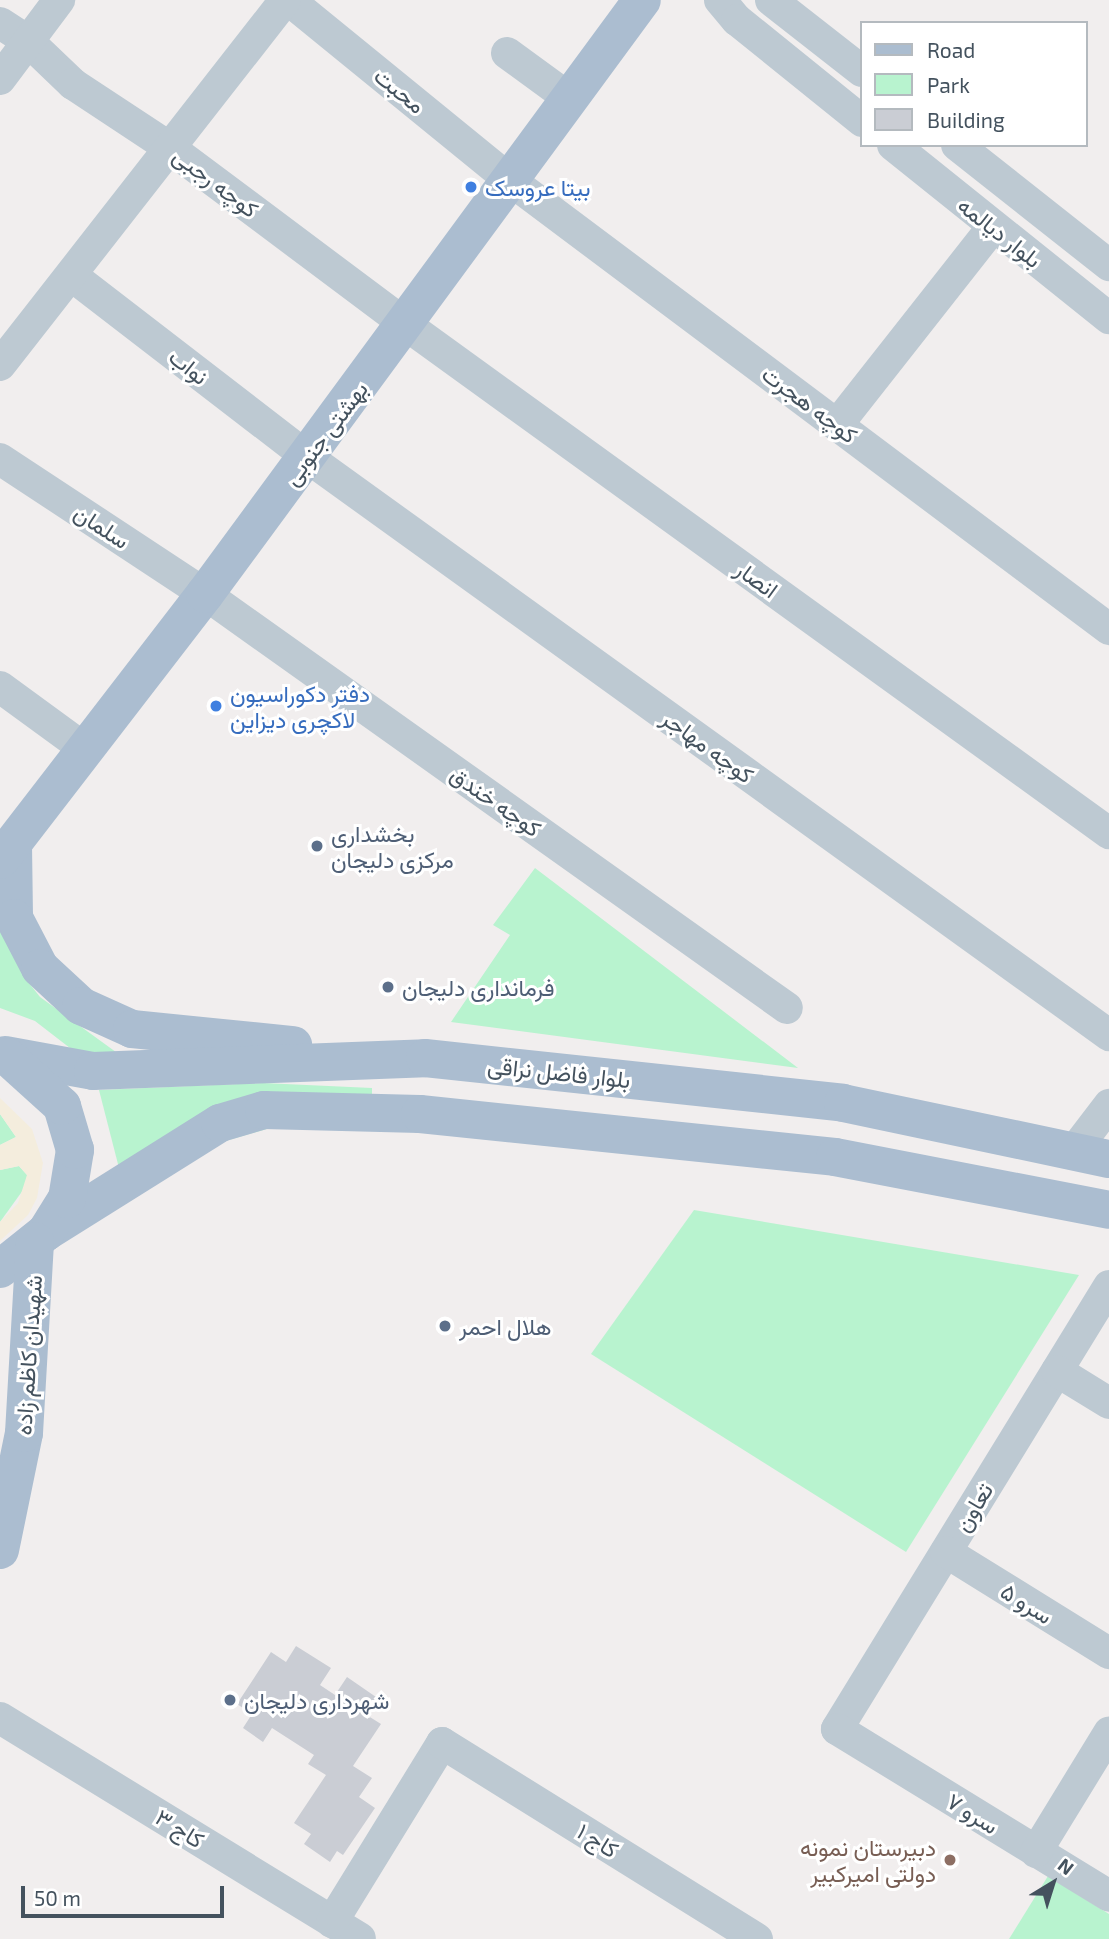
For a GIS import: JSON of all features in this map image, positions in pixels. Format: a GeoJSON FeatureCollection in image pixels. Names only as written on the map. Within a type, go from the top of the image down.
{"type":"FeatureCollection","features":[{"type":"Feature","properties":{"kind":"main road","name":"بهشتی جنوبی"},"geometry":{"type":"LineString","coordinates":[[4,861],[85,749],[307,457],[642,0]]}},
{"type":"Feature","properties":{"kind":"main road"},"geometry":{"type":"LineString","coordinates":[[4,861],[14,918],[40,968],[81,1006],[132,1029],[425,1058]]}},
{"type":"Feature","properties":{"kind":"main road"},"geometry":{"type":"LineString","coordinates":[[3,1054],[62,1106],[73,1139],[75,1150],[67,1199],[41,1237]]}},
{"type":"Feature","properties":{"kind":"main road","name":"بلوار فاضل نراقی"},"geometry":{"type":"LineString","coordinates":[[3,1054],[93,1072],[425,1058],[843,1103],[1091,1155]]}},
{"type":"Feature","properties":{"kind":"main road"},"geometry":{"type":"LineString","coordinates":[[0,1269],[41,1237],[220,1123],[264,1110],[420,1114],[835,1157],[1109,1210]]}},
{"type":"Feature","properties":{"kind":"main road","name":"شهیدان کاظم زاده"},"geometry":{"type":"LineString","coordinates":[[0,1550],[24,1433],[41,1237]]}},
{"type":"Feature","properties":{"kind":"street"},"geometry":{"type":"LineString","coordinates":[[0,79],[59,0]]}},
{"type":"Feature","properties":{"kind":"street"},"geometry":{"type":"LineString","coordinates":[[0,365],[287,0]]}},
{"type":"Feature","properties":{"kind":"street","name":"محبت"},"geometry":{"type":"LineString","coordinates":[[287,0],[510,180]]}},
{"type":"Feature","properties":{"kind":"street"},"geometry":{"type":"LineString","coordinates":[[720,0],[737,20],[860,119]]}},
{"type":"Feature","properties":{"kind":"street"},"geometry":{"type":"LineString","coordinates":[[771,0],[860,69]]}},
{"type":"Feature","properties":{"kind":"street","name":"کوچه رجبی"},"geometry":{"type":"LineString","coordinates":[[0,23],[28,41],[73,84],[170,148],[405,324]]}},
{"type":"Feature","properties":{"kind":"street"},"geometry":{"type":"LineString","coordinates":[[507,53],[569,99]]}},
{"type":"Feature","properties":{"kind":"street","name":"بلوار دیالمه"},"geometry":{"type":"LineString","coordinates":[[894,147],[1109,318]]}},
{"type":"Feature","properties":{"kind":"street","name":"بلوار دیالمه"},"geometry":{"type":"LineString","coordinates":[[960,147],[1109,265]]}},
{"type":"Feature","properties":{"kind":"street","name":"کوچه هجرت"},"geometry":{"type":"LineString","coordinates":[[510,180],[1109,629]]}},
{"type":"Feature","properties":{"kind":"street"},"geometry":{"type":"LineString","coordinates":[[837,425],[993,227]]}},
{"type":"Feature","properties":{"kind":"street","name":"نواب"},"geometry":{"type":"LineString","coordinates":[[71,275],[307,457]]}},
{"type":"Feature","properties":{"kind":"street","name":"انصار"},"geometry":{"type":"LineString","coordinates":[[405,324],[1109,833]]}},
{"type":"Feature","properties":{"kind":"street","name":"کوچه مهاجر"},"geometry":{"type":"LineString","coordinates":[[307,457],[1109,1035]]}},
{"type":"Feature","properties":{"kind":"street","name":"سلمان"},"geometry":{"type":"LineString","coordinates":[[0,459],[205,594]]}},
{"type":"Feature","properties":{"kind":"street","name":"کوچه خندق"},"geometry":{"type":"LineString","coordinates":[[205,594],[788,1008]]}},
{"type":"Feature","properties":{"kind":"street"},"geometry":{"type":"LineString","coordinates":[[0,687],[85,749]]}},
{"type":"Feature","properties":{"kind":"street"},"geometry":{"type":"LineString","coordinates":[[1091,1155],[1109,1105]]}},
{"type":"Feature","properties":{"kind":"street","name":"تعاون"},"geometry":{"type":"LineString","coordinates":[[837,1729],[1109,1286]]}},
{"type":"Feature","properties":{"kind":"street"},"geometry":{"type":"LineString","coordinates":[[1057,1371],[1109,1403]]}},
{"type":"Feature","properties":{"kind":"street","name":"سرو ۵"},"geometry":{"type":"LineString","coordinates":[[946,1552],[1109,1653]]}},
{"type":"Feature","properties":{"kind":"street","name":"کاج ۳"},"geometry":{"type":"LineString","coordinates":[[0,1718],[360,1939]]}},
{"type":"Feature","properties":{"kind":"street","name":"سرو ۷"},"geometry":{"type":"LineString","coordinates":[[837,1729],[1109,1896]]}},
{"type":"Feature","properties":{"kind":"street"},"geometry":{"type":"LineString","coordinates":[[1037,1852],[1109,1733]]}},
{"type":"Feature","properties":{"kind":"street","name":"کاج ۱"},"geometry":{"type":"LineString","coordinates":[[332,1922],[443,1743],[754,1938]]}},
{"type":"Feature","properties":{"kind":"green space"},"geometry":{"type":"Polygon","coordinates":[[[535,868],[798,1068],[451,1022],[510,935],[493,925],[535,868]]]}},
{"type":"Feature","properties":{"kind":"green space"},"geometry":{"type":"Polygon","coordinates":[[[0,922],[25,978],[40,997],[120,1055],[79,1055],[35,1021],[0,1008],[0,922]]]}},
{"type":"Feature","properties":{"kind":"green space"},"geometry":{"type":"Polygon","coordinates":[[[263,1083],[372,1088],[372,1098],[120,1172],[99,1090],[263,1083]]]}},
{"type":"Feature","properties":{"kind":"green space"},"geometry":{"type":"Polygon","coordinates":[[[0,1114],[16,1137],[0,1145],[0,1114]]]}},
{"type":"Feature","properties":{"kind":"green space"},"geometry":{"type":"Polygon","coordinates":[[[19,1166],[27,1175],[26,1186],[0,1222],[0,1170],[19,1166]]]}},
{"type":"Feature","properties":{"kind":"green space"},"geometry":{"type":"Polygon","coordinates":[[[694,1210],[1079,1275],[906,1552],[591,1354],[694,1210]]]}},
{"type":"Feature","properties":{"kind":"green space"},"geometry":{"type":"Polygon","coordinates":[[[1048,1876],[1109,1914],[1109,1939],[1009,1939],[1048,1876]]]}},
{"type":"Feature","properties":{"kind":"sand"},"geometry":{"type":"Polygon","coordinates":[[[0,1098],[32,1129],[43,1163],[37,1198],[28,1215],[0,1241],[0,1222],[18,1203],[27,1175],[19,1166],[0,1170],[0,1145],[16,1137],[0,1114],[0,1098]]]}},
{"type":"Feature","properties":{"kind":"building"},"geometry":{"type":"Polygon","coordinates":[[[296,1646],[331,1668],[320,1685],[335,1695],[347,1677],[376,1697],[365,1714],[381,1724],[353,1766],[372,1778],[359,1797],[375,1808],[343,1855],[337,1851],[330,1862],[304,1844],[311,1834],[294,1823],[326,1775],[308,1764],[314,1755],[272,1728],[263,1742],[243,1728],[252,1714],[237,1704],[271,1652],[286,1662],[296,1646]]]}},
{"type":"Feature","properties":{"kind":"place","name":"بیتا عروسک"},"geometry":{"type":"Point","coordinates":[471,187]}},
{"type":"Feature","properties":{"kind":"place","name":"دفتر دکوراسیون لاکچری دیزاین"},"geometry":{"type":"Point","coordinates":[216,706]}},
{"type":"Feature","properties":{"kind":"place","name":"بخشداری مرکزی دلیجان"},"geometry":{"type":"Point","coordinates":[317,846]}},
{"type":"Feature","properties":{"kind":"place","name":"فرمانداری دلیجان"},"geometry":{"type":"Point","coordinates":[388,987]}},
{"type":"Feature","properties":{"kind":"place","name":"هلال احمر"},"geometry":{"type":"Point","coordinates":[445,1326]}},
{"type":"Feature","properties":{"kind":"place","name":"شهرداری دلیجان"},"geometry":{"type":"Point","coordinates":[230,1700]}},
{"type":"Feature","properties":{"kind":"place","name":"دبیرستان نمونه دولتی امیرکبیر"},"geometry":{"type":"Point","coordinates":[950,1860]}}]}
